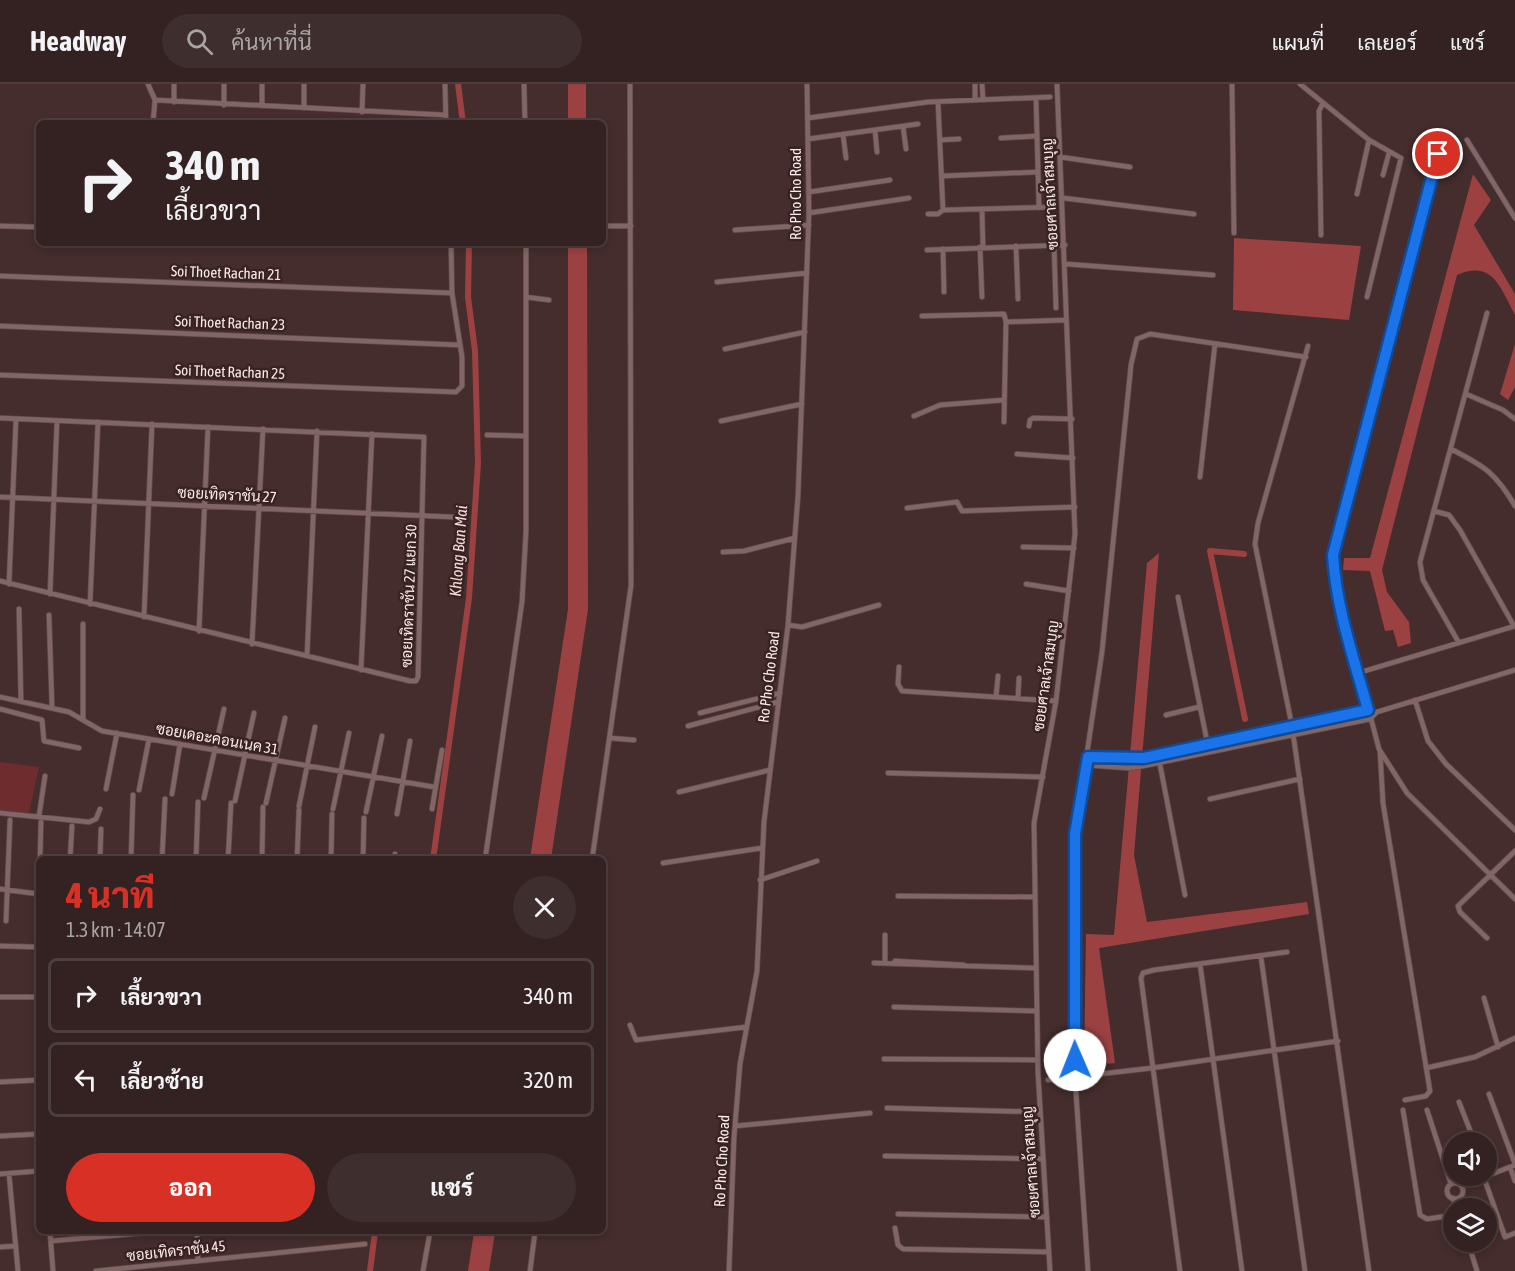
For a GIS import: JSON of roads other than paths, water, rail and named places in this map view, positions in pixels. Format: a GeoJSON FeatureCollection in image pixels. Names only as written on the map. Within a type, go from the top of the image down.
{"type":"FeatureCollection","features":[{"type":"Feature","properties":{"kind":"street"},"geometry":{"type":"LineString","coordinates":[[148,84],[154,100],[153,120]]}},
{"type":"Feature","properties":{"kind":"street"},"geometry":{"type":"LineString","coordinates":[[174,84],[174,102]]}},
{"type":"Feature","properties":{"kind":"street"},"geometry":{"type":"LineString","coordinates":[[224,84],[224,105]]}},
{"type":"Feature","properties":{"kind":"street"},"geometry":{"type":"LineString","coordinates":[[262,84],[262,106]]}},
{"type":"Feature","properties":{"kind":"street"},"geometry":{"type":"LineString","coordinates":[[304,84],[304,108]]}},
{"type":"Feature","properties":{"kind":"street"},"geometry":{"type":"LineString","coordinates":[[362,112],[363,84]]}},
{"type":"Feature","properties":{"kind":"street"},"geometry":{"type":"LineString","coordinates":[[445,84],[446,120]]}},
{"type":"Feature","properties":{"kind":"street"},"geometry":{"type":"LineString","coordinates":[[524,84],[525,120]]}},
{"type":"Feature","properties":{"kind":"street"},"geometry":{"type":"LineString","coordinates":[[593,856],[631,586],[630,84]]}},
{"type":"Feature","properties":{"kind":"street","name":"Ro Pho Cho Road"},"geometry":{"type":"LineString","coordinates":[[729,1271],[735,1126],[746,1027],[757,971],[762,848],[788,625],[795,538],[809,225],[807,84]]}},
{"type":"Feature","properties":{"kind":"street"},"geometry":{"type":"LineString","coordinates":[[975,84],[975,99]]}},
{"type":"Feature","properties":{"kind":"street"},"geometry":{"type":"LineString","coordinates":[[982,84],[983,99]]}},
{"type":"Feature","properties":{"kind":"street","name":"ซอยศาลเจ้าสมบุญ"},"geometry":{"type":"LineString","coordinates":[[1050,1271],[1036,1011],[1034,823],[1056,700],[1074,548],[1075,507],[1057,84]]}},
{"type":"Feature","properties":{"kind":"street"},"geometry":{"type":"LineString","coordinates":[[1232,84],[1234,233]]}},
{"type":"Feature","properties":{"kind":"street"},"geometry":{"type":"LineString","coordinates":[[1300,84],[1369,140],[1401,158],[1367,297]]}},
{"type":"Feature","properties":{"kind":"street"},"geometry":{"type":"LineString","coordinates":[[808,118],[938,102],[1050,97]]}},
{"type":"Feature","properties":{"kind":"street"},"geometry":{"type":"LineString","coordinates":[[1036,98],[1039,208]]}},
{"type":"Feature","properties":{"kind":"street"},"geometry":{"type":"LineString","coordinates":[[154,100],[445,115]]}},
{"type":"Feature","properties":{"kind":"street"},"geometry":{"type":"LineString","coordinates":[[938,102],[943,210]]}},
{"type":"Feature","properties":{"kind":"street"},"geometry":{"type":"LineString","coordinates":[[1322,235],[1319,111],[1323,103]]}},
{"type":"Feature","properties":{"kind":"street"},"geometry":{"type":"LineString","coordinates":[[808,139],[918,124]]}},
{"type":"Feature","properties":{"kind":"street"},"geometry":{"type":"LineString","coordinates":[[903,126],[906,149]]}},
{"type":"Feature","properties":{"kind":"street"},"geometry":{"type":"LineString","coordinates":[[875,130],[877,152]]}},
{"type":"Feature","properties":{"kind":"street"},"geometry":{"type":"LineString","coordinates":[[843,134],[846,158]]}},
{"type":"Feature","properties":{"kind":"street"},"geometry":{"type":"LineString","coordinates":[[1001,138],[1037,136]]}},
{"type":"Feature","properties":{"kind":"street"},"geometry":{"type":"LineString","coordinates":[[940,140],[959,138]]}},
{"type":"Feature","properties":{"kind":"street"},"geometry":{"type":"LineString","coordinates":[[1357,195],[1369,140]]}},
{"type":"Feature","properties":{"kind":"street"},"geometry":{"type":"LineString","coordinates":[[1467,140],[1515,218]]}},
{"type":"Feature","properties":{"kind":"street"},"geometry":{"type":"LineString","coordinates":[[1405,1101],[1429,1094],[1426,1068],[1383,803],[1379,749],[1335,582],[1333,555],[1438,154],[1446,143]]}},
{"type":"Feature","properties":{"kind":"street"},"geometry":{"type":"LineString","coordinates":[[1383,175],[1389,153]]}},
{"type":"Feature","properties":{"kind":"street"},"geometry":{"type":"LineString","coordinates":[[1060,157],[1130,167]]}},
{"type":"Feature","properties":{"kind":"street"},"geometry":{"type":"LineString","coordinates":[[942,176],[1038,172]]}},
{"type":"Feature","properties":{"kind":"street"},"geometry":{"type":"LineString","coordinates":[[809,192],[890,180]]}},
{"type":"Feature","properties":{"kind":"street"},"geometry":{"type":"LineString","coordinates":[[809,213],[909,198]]}},
{"type":"Feature","properties":{"kind":"street"},"geometry":{"type":"LineString","coordinates":[[1063,198],[1194,214]]}},
{"type":"Feature","properties":{"kind":"street"},"geometry":{"type":"LineString","coordinates":[[928,214],[938,214],[943,210],[1055,207]]}},
{"type":"Feature","properties":{"kind":"street"},"geometry":{"type":"LineString","coordinates":[[982,210],[982,297]]}},
{"type":"Feature","properties":{"kind":"street"},"geometry":{"type":"LineString","coordinates":[[735,230],[809,225]]}},
{"type":"Feature","properties":{"kind":"street"},"geometry":{"type":"LineString","coordinates":[[0,226],[36,227]]}},
{"type":"Feature","properties":{"kind":"street"},"geometry":{"type":"LineString","coordinates":[[606,226],[631,226]]}},
{"type":"Feature","properties":{"kind":"street"},"geometry":{"type":"LineString","coordinates":[[1054,245],[1056,308]]}},
{"type":"Feature","properties":{"kind":"street"},"geometry":{"type":"LineString","coordinates":[[927,250],[1065,245]]}},
{"type":"Feature","properties":{"kind":"street"},"geometry":{"type":"LineString","coordinates":[[451,246],[452,293],[460,345]]}},
{"type":"Feature","properties":{"kind":"street"},"geometry":{"type":"LineString","coordinates":[[486,856],[522,602],[526,531],[526,246]]}},
{"type":"Feature","properties":{"kind":"street"},"geometry":{"type":"LineString","coordinates":[[1016,246],[1018,299]]}},
{"type":"Feature","properties":{"kind":"street"},"geometry":{"type":"LineString","coordinates":[[943,249],[944,292]]}},
{"type":"Feature","properties":{"kind":"street"},"geometry":{"type":"LineString","coordinates":[[1066,264],[1213,275]]}},
{"type":"Feature","properties":{"kind":"street"},"geometry":{"type":"LineString","coordinates":[[717,282],[807,273]]}},
{"type":"Feature","properties":{"kind":"street","name":"Soi Thoet Rachan 21"},"geometry":{"type":"LineString","coordinates":[[0,276],[452,293]]}},
{"type":"Feature","properties":{"kind":"street"},"geometry":{"type":"LineString","coordinates":[[526,297],[549,300]]}},
{"type":"Feature","properties":{"kind":"street"},"geometry":{"type":"LineString","coordinates":[[922,316],[958,317],[1001,312],[1006,322],[1004,423]]}},
{"type":"Feature","properties":{"kind":"street"},"geometry":{"type":"LineString","coordinates":[[1459,643],[1420,571],[1487,313]]}},
{"type":"Feature","properties":{"kind":"street"},"geometry":{"type":"LineString","coordinates":[[1006,322],[1066,320]]}},
{"type":"Feature","properties":{"kind":"street","name":"Soi Thoet Rachan 23"},"geometry":{"type":"LineString","coordinates":[[0,326],[460,345]]}},
{"type":"Feature","properties":{"kind":"street"},"geometry":{"type":"LineString","coordinates":[[725,349],[805,332]]}},
{"type":"Feature","properties":{"kind":"street"},"geometry":{"type":"LineString","coordinates":[[1088,1271],[1075,1078],[1075,834],[1102,652],[1131,365],[1137,339],[1150,334],[1306,357]]}},
{"type":"Feature","properties":{"kind":"street"},"geometry":{"type":"LineString","coordinates":[[1200,477],[1215,344]]}},
{"type":"Feature","properties":{"kind":"street","name":"Soi Thoet Rachan 25"},"geometry":{"type":"LineString","coordinates":[[0,375],[460,391],[462,357],[460,345]]}},
{"type":"Feature","properties":{"kind":"street"},"geometry":{"type":"LineString","coordinates":[[1308,346],[1257,523],[1255,544],[1292,726],[1369,1271]]}},
{"type":"Feature","properties":{"kind":"street"},"geometry":{"type":"LineString","coordinates":[[1466,394],[1503,410],[1515,418]]}},
{"type":"Feature","properties":{"kind":"street"},"geometry":{"type":"LineString","coordinates":[[914,416],[940,405],[1004,400]]}},
{"type":"Feature","properties":{"kind":"street"},"geometry":{"type":"LineString","coordinates":[[721,422],[802,404]]}},
{"type":"Feature","properties":{"kind":"street"},"geometry":{"type":"LineString","coordinates":[[0,418],[372,434],[361,670],[0,581]]}},
{"type":"Feature","properties":{"kind":"street"},"geometry":{"type":"LineString","coordinates":[[1029,426],[1033,418],[1072,419]]}},
{"type":"Feature","properties":{"kind":"street"},"geometry":{"type":"LineString","coordinates":[[9,584],[16,419]]}},
{"type":"Feature","properties":{"kind":"street"},"geometry":{"type":"LineString","coordinates":[[50,594],[57,421]]}},
{"type":"Feature","properties":{"kind":"street"},"geometry":{"type":"LineString","coordinates":[[90,603],[98,422]]}},
{"type":"Feature","properties":{"kind":"street"},"geometry":{"type":"LineString","coordinates":[[144,617],[152,424]]}},
{"type":"Feature","properties":{"kind":"street"},"geometry":{"type":"LineString","coordinates":[[199,631],[208,427]]}},
{"type":"Feature","properties":{"kind":"street"},"geometry":{"type":"LineString","coordinates":[[252,644],[263,429]]}},
{"type":"Feature","properties":{"kind":"street"},"geometry":{"type":"LineString","coordinates":[[307,657],[317,431]]}},
{"type":"Feature","properties":{"kind":"street","name":"ซอยเทิดราชัน 27 แยก 30"},"geometry":{"type":"LineString","coordinates":[[361,670],[410,681],[416,681],[418,677],[425,441],[420,435],[372,434]]}},
{"type":"Feature","properties":{"kind":"street"},"geometry":{"type":"LineString","coordinates":[[487,435],[526,435]]}},
{"type":"Feature","properties":{"kind":"street"},"geometry":{"type":"LineString","coordinates":[[1451,449],[1487,468],[1505,489],[1515,506]]}},
{"type":"Feature","properties":{"kind":"street"},"geometry":{"type":"LineString","coordinates":[[1017,454],[1072,458]]}},
{"type":"Feature","properties":{"kind":"street","name":"ซอยเทิดราชัน 27"},"geometry":{"type":"LineString","coordinates":[[0,497],[453,517]]}},
{"type":"Feature","properties":{"kind":"street"},"geometry":{"type":"LineString","coordinates":[[907,508],[957,502],[962,511],[1075,507]]}},
{"type":"Feature","properties":{"kind":"street"},"geometry":{"type":"LineString","coordinates":[[1358,673],[1515,626],[1460,530],[1449,515],[1434,511]]}},
{"type":"Feature","properties":{"kind":"street"},"geometry":{"type":"LineString","coordinates":[[723,552],[744,551],[795,538]]}},
{"type":"Feature","properties":{"kind":"street"},"geometry":{"type":"LineString","coordinates":[[1023,547],[1074,548]]}},
{"type":"Feature","properties":{"kind":"street"},"geometry":{"type":"LineString","coordinates":[[1026,584],[1069,591]]}},
{"type":"Feature","properties":{"kind":"street"},"geometry":{"type":"LineString","coordinates":[[1178,597],[1209,751]]}},
{"type":"Feature","properties":{"kind":"street"},"geometry":{"type":"LineString","coordinates":[[788,625],[802,627],[879,605]]}},
{"type":"Feature","properties":{"kind":"street"},"geometry":{"type":"LineString","coordinates":[[19,609],[21,701]]}},
{"type":"Feature","properties":{"kind":"street"},"geometry":{"type":"LineString","coordinates":[[49,615],[52,706]]}},
{"type":"Feature","properties":{"kind":"street"},"geometry":{"type":"LineString","coordinates":[[82,718],[83,624]]}},
{"type":"Feature","properties":{"kind":"street"},"geometry":{"type":"LineString","coordinates":[[899,667],[898,684],[902,691],[1056,700]]}},
{"type":"Feature","properties":{"kind":"street"},"geometry":{"type":"LineString","coordinates":[[1086,765],[1128,768],[1143,766],[1370,719],[1377,712],[1515,670]]}},
{"type":"Feature","properties":{"kind":"street"},"geometry":{"type":"LineString","coordinates":[[996,697],[998,676]]}},
{"type":"Feature","properties":{"kind":"street"},"geometry":{"type":"LineString","coordinates":[[1018,698],[1019,678]]}},
{"type":"Feature","properties":{"kind":"street"},"geometry":{"type":"LineString","coordinates":[[700,713],[780,693]]}},
{"type":"Feature","properties":{"kind":"street","name":"ซอยเดอะคอนเนค 31"},"geometry":{"type":"LineString","coordinates":[[0,697],[52,706],[82,718],[102,731],[373,778],[434,786]]}},
{"type":"Feature","properties":{"kind":"street"},"geometry":{"type":"LineString","coordinates":[[1415,700],[1428,741],[1440,756],[1515,830]]}},
{"type":"Feature","properties":{"kind":"street"},"geometry":{"type":"LineString","coordinates":[[688,726],[778,702]]}},
{"type":"Feature","properties":{"kind":"street"},"geometry":{"type":"LineString","coordinates":[[1166,715],[1200,707]]}},
{"type":"Feature","properties":{"kind":"street"},"geometry":{"type":"LineString","coordinates":[[0,709],[42,720],[44,741],[79,748]]}},
{"type":"Feature","properties":{"kind":"street"},"geometry":{"type":"LineString","coordinates":[[204,798],[224,709]]}},
{"type":"Feature","properties":{"kind":"street"},"geometry":{"type":"LineString","coordinates":[[1088,757],[1144,758],[1368,710],[1377,712]]}},
{"type":"Feature","properties":{"kind":"street"},"geometry":{"type":"LineString","coordinates":[[228,856],[233,802],[246,756],[254,713]]}},
{"type":"Feature","properties":{"kind":"street"},"geometry":{"type":"LineString","coordinates":[[262,856],[265,805],[277,762],[285,718]]}},
{"type":"Feature","properties":{"kind":"street"},"geometry":{"type":"LineString","coordinates":[[297,856],[299,808],[315,727]]}},
{"type":"Feature","properties":{"kind":"street"},"geometry":{"type":"LineString","coordinates":[[331,856],[333,811],[349,732]]}},
{"type":"Feature","properties":{"kind":"street"},"geometry":{"type":"LineString","coordinates":[[106,789],[117,733]]}},
{"type":"Feature","properties":{"kind":"street"},"geometry":{"type":"LineString","coordinates":[[363,856],[365,815],[382,736]]}},
{"type":"Feature","properties":{"kind":"street"},"geometry":{"type":"LineString","coordinates":[[610,738],[634,740]]}},
{"type":"Feature","properties":{"kind":"street"},"geometry":{"type":"LineString","coordinates":[[139,790],[149,739]]}},
{"type":"Feature","properties":{"kind":"street"},"geometry":{"type":"LineString","coordinates":[[397,814],[410,741]]}},
{"type":"Feature","properties":{"kind":"street"},"geometry":{"type":"LineString","coordinates":[[172,794],[180,744]]}},
{"type":"Feature","properties":{"kind":"street"},"geometry":{"type":"LineString","coordinates":[[1379,749],[1407,793],[1515,899]]}},
{"type":"Feature","properties":{"kind":"street"},"geometry":{"type":"LineString","coordinates":[[432,809],[434,786],[442,750]]}},
{"type":"Feature","properties":{"kind":"street"},"geometry":{"type":"LineString","coordinates":[[1158,754],[1185,895]]}},
{"type":"Feature","properties":{"kind":"street"},"geometry":{"type":"LineString","coordinates":[[679,792],[770,770]]}},
{"type":"Feature","properties":{"kind":"street"},"geometry":{"type":"LineString","coordinates":[[888,773],[1043,777]]}},
{"type":"Feature","properties":{"kind":"street"},"geometry":{"type":"LineString","coordinates":[[40,856],[40,819],[45,776]]}},
{"type":"Feature","properties":{"kind":"street"},"geometry":{"type":"LineString","coordinates":[[1210,799],[1300,778]]}},
{"type":"Feature","properties":{"kind":"street"},"geometry":{"type":"LineString","coordinates":[[131,856],[133,795]]}},
{"type":"Feature","properties":{"kind":"street"},"geometry":{"type":"LineString","coordinates":[[162,856],[165,799]]}},
{"type":"Feature","properties":{"kind":"street"},"geometry":{"type":"LineString","coordinates":[[196,856],[198,802]]}},
{"type":"Feature","properties":{"kind":"street"},"geometry":{"type":"LineString","coordinates":[[0,813],[40,819],[89,822],[96,819],[100,809]]}},
{"type":"Feature","properties":{"kind":"street"},"geometry":{"type":"LineString","coordinates":[[6,921],[10,889],[10,820]]}},
{"type":"Feature","properties":{"kind":"street"},"geometry":{"type":"LineString","coordinates":[[70,856],[72,826]]}},
{"type":"Feature","properties":{"kind":"street"},"geometry":{"type":"LineString","coordinates":[[100,856],[101,829]]}},
{"type":"Feature","properties":{"kind":"street"},"geometry":{"type":"LineString","coordinates":[[663,864],[762,848]]}},
{"type":"Feature","properties":{"kind":"street"},"geometry":{"type":"LineString","coordinates":[[1487,938],[1460,912],[1458,906],[1515,850]]}},
{"type":"Feature","properties":{"kind":"street"},"geometry":{"type":"LineString","coordinates":[[760,880],[817,861]]}},
{"type":"Feature","properties":{"kind":"street"},"geometry":{"type":"LineString","coordinates":[[0,889],[36,893]]}},
{"type":"Feature","properties":{"kind":"street"},"geometry":{"type":"LineString","coordinates":[[898,896],[1035,897]]}},
{"type":"Feature","properties":{"kind":"street"},"geometry":{"type":"LineString","coordinates":[[885,935],[886,963]]}},
{"type":"Feature","properties":{"kind":"street"},"geometry":{"type":"LineString","coordinates":[[0,946],[36,947]]}},
{"type":"Feature","properties":{"kind":"street"},"geometry":{"type":"LineString","coordinates":[[1180,1271],[1141,978],[1143,973],[1154,970],[1261,957],[1287,951]]}},
{"type":"Feature","properties":{"kind":"street"},"geometry":{"type":"LineString","coordinates":[[1261,957],[1305,1271]]}},
{"type":"Feature","properties":{"kind":"street"},"geometry":{"type":"LineString","coordinates":[[874,963],[1036,968]]}},
{"type":"Feature","properties":{"kind":"street"},"geometry":{"type":"LineString","coordinates":[[1200,964],[1242,1271]]}},
{"type":"Feature","properties":{"kind":"street"},"geometry":{"type":"LineString","coordinates":[[0,997],[36,997]]}},
{"type":"Feature","properties":{"kind":"street"},"geometry":{"type":"LineString","coordinates":[[1484,998],[1498,1047]]}},
{"type":"Feature","properties":{"kind":"street"},"geometry":{"type":"LineString","coordinates":[[894,1007],[1036,1011]]}},
{"type":"Feature","properties":{"kind":"street"},"geometry":{"type":"LineString","coordinates":[[630,1025],[634,1039],[641,1040],[746,1027]]}},
{"type":"Feature","properties":{"kind":"street"},"geometry":{"type":"LineString","coordinates":[[1426,1068],[1475,1057],[1515,1038]]}},
{"type":"Feature","properties":{"kind":"street"},"geometry":{"type":"LineString","coordinates":[[1048,1080],[1152,1068],[1338,1041]]}},
{"type":"Feature","properties":{"kind":"street"},"geometry":{"type":"LineString","coordinates":[[884,1059],[1038,1060]]}},
{"type":"Feature","properties":{"kind":"street"},"geometry":{"type":"LineString","coordinates":[[0,1082],[36,1080]]}},
{"type":"Feature","properties":{"kind":"street"},"geometry":{"type":"LineString","coordinates":[[1489,1094],[1513,1166],[1515,1181]]}},
{"type":"Feature","properties":{"kind":"street"},"geometry":{"type":"LineString","coordinates":[[1459,1102],[1471,1132]]}},
{"type":"Feature","properties":{"kind":"street"},"geometry":{"type":"LineString","coordinates":[[887,1108],[1040,1112]]}},
{"type":"Feature","properties":{"kind":"street"},"geometry":{"type":"LineString","coordinates":[[1403,1110],[1420,1215],[1427,1219],[1443,1217]]}},
{"type":"Feature","properties":{"kind":"street"},"geometry":{"type":"LineString","coordinates":[[1427,1110],[1443,1159]]}},
{"type":"Feature","properties":{"kind":"street"},"geometry":{"type":"LineString","coordinates":[[735,1126],[870,1113]]}},
{"type":"Feature","properties":{"kind":"street"},"geometry":{"type":"LineString","coordinates":[[0,1136],[36,1134]]}},
{"type":"Feature","properties":{"kind":"street"},"geometry":{"type":"LineString","coordinates":[[885,1156],[1043,1159]]}},
{"type":"Feature","properties":{"kind":"street"},"geometry":{"type":"LineString","coordinates":[[1497,1172],[1513,1166]]}},
{"type":"Feature","properties":{"kind":"street"},"geometry":{"type":"LineString","coordinates":[[0,1174],[36,1171]]}},
{"type":"Feature","properties":{"kind":"street"},"geometry":{"type":"LineString","coordinates":[[9,1174],[18,1271]]}},
{"type":"Feature","properties":{"kind":"street"},"geometry":{"type":"LineString","coordinates":[[1450,1186],[1447,1193],[1453,1198],[1461,1195],[1461,1186]]}},
{"type":"Feature","properties":{"kind":"street"},"geometry":{"type":"LineString","coordinates":[[1489,1186],[1505,1237],[1515,1233]]}},
{"type":"Feature","properties":{"kind":"street"},"geometry":{"type":"LineString","coordinates":[[898,1214],[1047,1217]]}},
{"type":"Feature","properties":{"kind":"street"},"geometry":{"type":"LineString","coordinates":[[895,1228],[898,1245],[903,1249],[1049,1252]]}},
{"type":"Feature","properties":{"kind":"street"},"geometry":{"type":"LineString","coordinates":[[51,1234],[53,1271]]}},
{"type":"Feature","properties":{"kind":"street"},"geometry":{"type":"LineString","coordinates":[[51,1241],[131,1234]]}},
{"type":"Feature","properties":{"kind":"street"},"geometry":{"type":"LineString","coordinates":[[197,1234],[198,1261]]}},
{"type":"Feature","properties":{"kind":"street"},"geometry":{"type":"LineString","coordinates":[[423,1271],[430,1234]]}},
{"type":"Feature","properties":{"kind":"street"},"geometry":{"type":"LineString","coordinates":[[530,1271],[535,1234]]}},
{"type":"Feature","properties":{"kind":"street","name":"ซอยเทิดราชัน 45"},"geometry":{"type":"LineString","coordinates":[[96,1271],[365,1244]]}},
{"type":"Feature","properties":{"kind":"street"},"geometry":{"type":"LineString","coordinates":[[0,1248],[16,1246]]}},
{"type":"Feature","properties":{"kind":"street"},"geometry":{"type":"LineString","coordinates":[[1471,1252],[1477,1271]]}},
{"type":"Feature","properties":{"kind":"waterway","name":"Khlong Ban Mai"},"geometry":{"type":"LineString","coordinates":[[458,84],[463,120]]}},
{"type":"Feature","properties":{"kind":"waterway","name":"Khlong Ban Mai"},"geometry":{"type":"LineString","coordinates":[[434,856],[469,598],[478,463],[475,351],[468,297],[469,246]]}},
{"type":"Feature","properties":{"kind":"waterway"},"geometry":{"type":"LineString","coordinates":[[1244,554],[1210,551],[1245,719]]}},
{"type":"Feature","properties":{"kind":"waterway","name":"Khlong Ban Mai"},"geometry":{"type":"LineString","coordinates":[[370,1271],[375,1234]]}}]}
